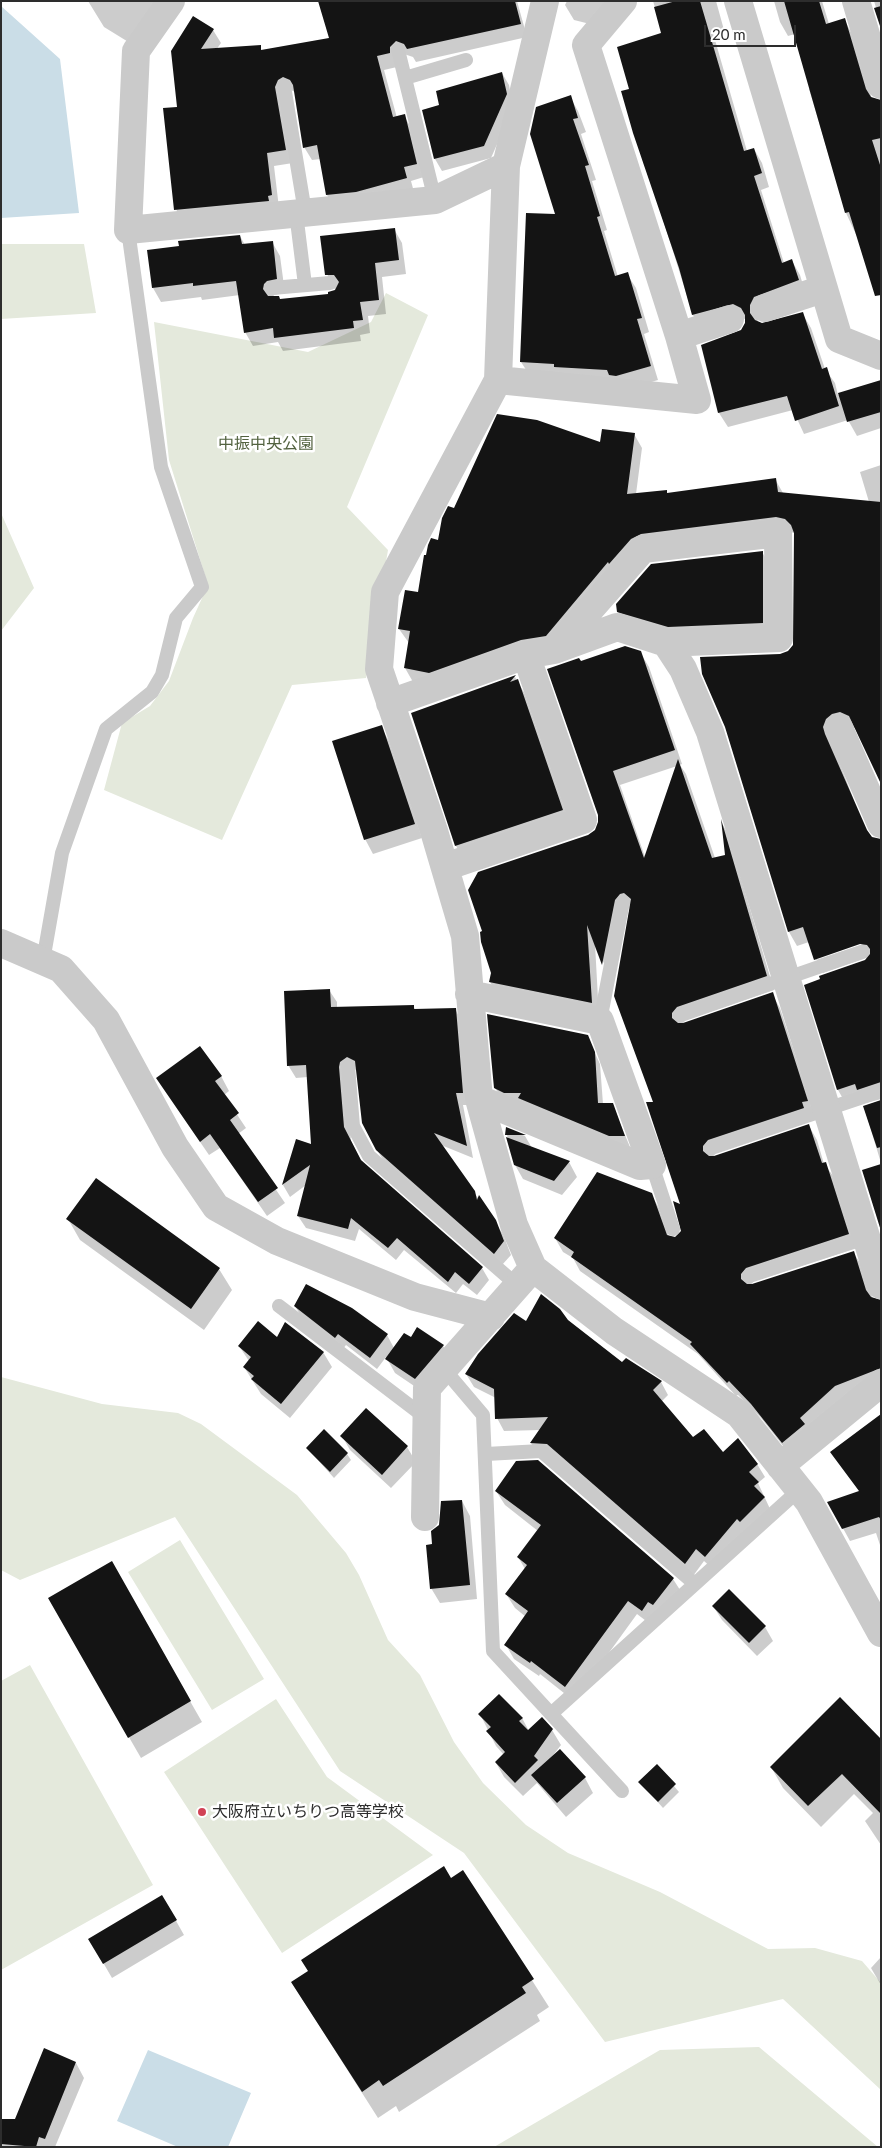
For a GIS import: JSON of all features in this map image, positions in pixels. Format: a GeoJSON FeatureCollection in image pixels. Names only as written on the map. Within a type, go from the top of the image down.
{"type":"FeatureCollection","features":[{"type":"Feature","properties":{"kind":"street"},"geometry":{"type":"LineString","coordinates":[[171,1],[136,51],[128,230],[436,200],[506,166]]}},
{"type":"Feature","properties":{"kind":"street"},"geometry":{"type":"LineString","coordinates":[[545,1],[506,166],[498,380],[385,592],[379,669],[445,867],[465,936],[479,1099],[514,1225],[525,1277],[614,1332],[739,1414],[809,1502],[881,1634]]}},
{"type":"Feature","properties":{"kind":"street"},"geometry":{"type":"LineString","coordinates":[[498,380],[697,400],[679,336],[586,46],[623,1]]}},
{"type":"Feature","properties":{"kind":"street"},"geometry":{"type":"LineString","coordinates":[[738,1],[839,339],[881,356]]}},
{"type":"Feature","properties":{"kind":"street"},"geometry":{"type":"LineString","coordinates":[[856,1],[881,85]]}},
{"type":"Feature","properties":{"kind":"street"},"geometry":{"type":"LineString","coordinates":[[765,308],[823,289]]}},
{"type":"Feature","properties":{"kind":"street"},"geometry":{"type":"LineString","coordinates":[[679,336],[730,319]]}},
{"type":"Feature","properties":{"kind":"street"},"geometry":{"type":"LineString","coordinates":[[390,703],[526,655],[554,650],[617,627],[666,643],[778,638],[778,533],[644,549],[554,650]]}},
{"type":"Feature","properties":{"kind":"street"},"geometry":{"type":"LineString","coordinates":[[666,643],[682,669],[710,732],[881,1285]]}},
{"type":"Feature","properties":{"kind":"street"},"geometry":{"type":"LineString","coordinates":[[445,867],[583,820],[526,655]]}},
{"type":"Feature","properties":{"kind":"street"},"geometry":{"type":"LineString","coordinates":[[839,728],[881,824]]}},
{"type":"Feature","properties":{"kind":"street"},"geometry":{"type":"LineString","coordinates":[[1,943],[61,969],[106,1020],[175,1147],[216,1207],[277,1242],[414,1297],[491,1317]]}},
{"type":"Feature","properties":{"kind":"street"},"geometry":{"type":"LineString","coordinates":[[469,994],[600,1021],[652,1165],[640,1166],[479,1099]]}},
{"type":"Feature","properties":{"kind":"street"},"geometry":{"type":"LineString","coordinates":[[425,1517],[427,1388],[525,1277]]}},
{"type":"Feature","properties":{"kind":"street"},"geometry":{"type":"LineString","coordinates":[[780,1466],[881,1383]]}},
{"type":"Feature","properties":{"kind":"lane"},"geometry":{"type":"LineString","coordinates":[[398,50],[436,200]]}},
{"type":"Feature","properties":{"kind":"lane"},"geometry":{"type":"LineString","coordinates":[[405,78],[466,60]]}},
{"type":"Feature","properties":{"kind":"lane"},"geometry":{"type":"LineString","coordinates":[[284,86],[301,213],[305,285]]}},
{"type":"Feature","properties":{"kind":"lane"},"geometry":{"type":"LineString","coordinates":[[43,961],[62,853],[106,729],[152,692],[162,675],[176,618],[202,587],[161,467],[128,230]]}},
{"type":"Feature","properties":{"kind":"lane"},"geometry":{"type":"LineString","coordinates":[[272,288],[330,282]]}},
{"type":"Feature","properties":{"kind":"lane"},"geometry":{"type":"LineString","coordinates":[[600,1021],[623,902]]}},
{"type":"Feature","properties":{"kind":"lane"},"geometry":{"type":"LineString","coordinates":[[680,1015],[862,952]]}},
{"type":"Feature","properties":{"kind":"lane"},"geometry":{"type":"LineString","coordinates":[[348,1066],[353,1126],[369,1156],[525,1277]]}},
{"type":"Feature","properties":{"kind":"lane"},"geometry":{"type":"LineString","coordinates":[[711,1148],[881,1091]]}},
{"type":"Feature","properties":{"kind":"lane"},"geometry":{"type":"LineString","coordinates":[[652,1165],[673,1229]]}},
{"type":"Feature","properties":{"kind":"lane"},"geometry":{"type":"LineString","coordinates":[[749,1276],[865,1238]]}},
{"type":"Feature","properties":{"kind":"lane"},"geometry":{"type":"LineString","coordinates":[[280,1306],[426,1418]]}},
{"type":"Feature","properties":{"kind":"lane"},"geometry":{"type":"LineString","coordinates":[[444,1369],[483,1414],[493,1651],[622,1791]]}},
{"type":"Feature","properties":{"kind":"lane"},"geometry":{"type":"LineString","coordinates":[[486,1454],[541,1451],[695,1584]]}},
{"type":"Feature","properties":{"kind":"lane"},"geometry":{"type":"LineString","coordinates":[[551,1714],[799,1490]]}},
{"type":"Feature","properties":{"kind":"green space"},"geometry":{"type":"Polygon","coordinates":[[[1,244],[84,244],[96,313],[1,319],[1,244]]]}},
{"type":"Feature","properties":{"kind":"green space","name":"中振中央公園"},"geometry":{"type":"Polygon","coordinates":[[[386,293],[428,315],[347,507],[388,550],[366,678],[292,685],[222,840],[104,790],[122,723],[150,706],[169,681],[208,585],[169,460],[154,322],[308,352],[371,322],[386,293]]]}},
{"type":"Feature","properties":{"kind":"green space"},"geometry":{"type":"Polygon","coordinates":[[[1,513],[34,588],[1,631],[1,513]]]}},
{"type":"Feature","properties":{"kind":"green space"},"geometry":{"type":"Polygon","coordinates":[[[1,1377],[102,1404],[178,1413],[201,1424],[297,1495],[346,1553],[359,1575],[388,1640],[420,1675],[454,1742],[483,1783],[526,1825],[568,1853],[660,1892],[768,1949],[815,1948],[862,1961],[881,1983],[881,2090],[783,1999],[605,2042],[464,1853],[340,1771],[175,1517],[20,1580],[1,1570],[1,1377]]]}},
{"type":"Feature","properties":{"kind":"green space"},"geometry":{"type":"Polygon","coordinates":[[[180,1540],[264,1679],[212,1710],[128,1572],[180,1540]]]}},
{"type":"Feature","properties":{"kind":"green space"},"geometry":{"type":"Polygon","coordinates":[[[30,1665],[153,1885],[1,1970],[1,1681],[30,1665]]]}},
{"type":"Feature","properties":{"kind":"green space"},"geometry":{"type":"Polygon","coordinates":[[[276,1699],[327,1777],[433,1855],[282,1953],[164,1772],[276,1699]]]}},
{"type":"Feature","properties":{"kind":"green space"},"geometry":{"type":"Polygon","coordinates":[[[759,2047],[878,2147],[494,2147],[660,2050],[759,2047]]]}},
{"type":"Feature","properties":{"kind":"water"},"geometry":{"type":"Polygon","coordinates":[[[1,6],[60,59],[79,213],[1,218],[1,6]]]}},
{"type":"Feature","properties":{"kind":"water"},"geometry":{"type":"Polygon","coordinates":[[[148,2050],[251,2093],[228,2147],[178,2147],[117,2121],[148,2050]]]}},
{"type":"Feature","properties":{"kind":"building"},"geometry":{"type":"Polygon","coordinates":[[[318,1],[515,1],[521,24],[407,49],[404,44],[396,41],[390,47],[390,53],[377,56],[393,117],[405,114],[417,164],[404,167],[407,178],[356,192],[326,195],[317,145],[303,148],[293,85],[290,80],[283,77],[278,80],[275,87],[286,150],[267,153],[272,195],[268,196],[269,201],[174,210],[163,108],[177,107],[171,51],[193,16],[214,29],[201,49],[261,45],[261,50],[329,38],[318,1]]]}},
{"type":"Feature","properties":{"kind":"building"},"geometry":{"type":"Polygon","coordinates":[[[676,1],[700,1],[744,151],[754,148],[762,173],[754,176],[782,263],[792,259],[799,280],[754,297],[750,305],[750,313],[755,320],[762,323],[803,312],[822,369],[827,367],[839,406],[795,421],[787,396],[718,413],[701,345],[741,330],[745,323],[745,315],[741,308],[733,304],[692,315],[679,268],[633,133],[621,91],[629,89],[617,47],[661,33],[654,7],[676,1]]]}},
{"type":"Feature","properties":{"kind":"building"},"geometry":{"type":"Polygon","coordinates":[[[784,1],[819,1],[826,24],[845,18],[866,89],[871,97],[881,100],[881,138],[872,140],[881,168],[881,295],[875,296],[849,212],[845,213],[784,1]]]}},
{"type":"Feature","properties":{"kind":"building"},"geometry":{"type":"Polygon","coordinates":[[[881,6],[881,29],[874,8],[881,6]]]}},
{"type":"Feature","properties":{"kind":"building"},"geometry":{"type":"Polygon","coordinates":[[[502,72],[507,94],[484,146],[434,159],[422,110],[439,105],[436,91],[502,72]]]}},
{"type":"Feature","properties":{"kind":"building"},"geometry":{"type":"Polygon","coordinates":[[[571,95],[578,118],[573,119],[589,165],[585,166],[600,216],[597,217],[615,276],[628,272],[642,318],[637,319],[651,366],[616,376],[609,375],[607,370],[554,367],[554,364],[520,362],[526,213],[555,214],[530,134],[536,107],[571,95]]]}},
{"type":"Feature","properties":{"kind":"building"},"geometry":{"type":"Polygon","coordinates":[[[395,228],[399,260],[375,263],[379,300],[360,302],[363,320],[353,321],[354,328],[274,338],[273,328],[244,333],[236,281],[193,286],[193,283],[152,288],[147,250],[179,246],[178,241],[240,235],[242,244],[273,241],[277,279],[267,281],[264,284],[263,289],[268,296],[279,296],[280,299],[328,294],[328,292],[335,290],[339,282],[334,275],[325,275],[320,236],[395,228]]]}},
{"type":"Feature","properties":{"kind":"building"},"geometry":{"type":"Polygon","coordinates":[[[881,380],[881,412],[847,422],[838,393],[881,380]]]}},
{"type":"Feature","properties":{"kind":"building"},"geometry":{"type":"Polygon","coordinates":[[[497,414],[537,420],[600,442],[602,429],[635,433],[627,494],[667,490],[667,493],[776,478],[778,492],[881,502],[881,784],[849,716],[840,712],[832,714],[826,719],[823,727],[867,830],[872,837],[881,839],[881,1082],[857,1090],[855,1084],[837,1090],[804,985],[820,979],[819,976],[865,960],[870,954],[870,949],[867,945],[860,944],[814,960],[803,927],[788,932],[725,727],[702,674],[700,657],[780,654],[788,651],[793,645],[794,533],[791,525],[785,519],[776,517],[641,534],[631,539],[609,564],[608,562],[546,636],[521,640],[429,673],[404,668],[410,631],[398,629],[405,590],[418,592],[424,555],[426,555],[431,538],[438,540],[442,518],[448,506],[454,508],[497,414]]]}},
{"type":"Feature","properties":{"kind":"building"},"geometry":{"type":"Polygon","coordinates":[[[763,551],[763,623],[668,627],[617,612],[616,604],[651,564],[763,551]]]}},
{"type":"Feature","properties":{"kind":"building"},"geometry":{"type":"Polygon","coordinates":[[[625,646],[641,651],[675,750],[613,771],[644,858],[678,759],[712,858],[725,855],[721,819],[767,976],[677,1007],[672,1013],[672,1018],[678,1023],[683,1023],[773,992],[808,1101],[802,1102],[804,1108],[708,1140],[703,1146],[703,1151],[709,1156],[714,1156],[809,1124],[822,1163],[826,1162],[849,1234],[746,1268],[741,1274],[741,1279],[747,1284],[752,1284],[854,1251],[866,1290],[871,1297],[881,1300],[881,1368],[835,1386],[800,1418],[805,1424],[782,1443],[751,1404],[729,1381],[727,1383],[690,1344],[692,1342],[571,1257],[574,1252],[554,1238],[597,1172],[652,1193],[667,1235],[675,1237],[681,1231],[673,1201],[680,1204],[646,1102],[653,1102],[614,996],[631,899],[624,893],[620,894],[615,900],[602,965],[587,925],[592,1003],[489,982],[491,973],[481,942],[480,932],[482,931],[468,890],[478,872],[588,835],[595,830],[598,815],[547,669],[579,658],[581,661],[625,646]]]}},
{"type":"Feature","properties":{"kind":"building"},"geometry":{"type":"Polygon","coordinates":[[[516,675],[510,682],[518,679],[563,810],[455,846],[411,713],[516,675]]]}},
{"type":"Feature","properties":{"kind":"building"},"geometry":{"type":"Polygon","coordinates":[[[382,725],[415,824],[364,840],[332,741],[382,725]]]}},
{"type":"Feature","properties":{"kind":"building"},"geometry":{"type":"Polygon","coordinates":[[[330,989],[331,1007],[414,1005],[414,1009],[456,1008],[463,1093],[456,1093],[467,1146],[434,1133],[475,1191],[477,1200],[479,1195],[496,1220],[504,1241],[494,1254],[376,1150],[362,1123],[355,1061],[347,1057],[340,1062],[339,1067],[344,1127],[361,1160],[483,1267],[469,1284],[455,1272],[448,1282],[397,1238],[388,1248],[351,1218],[348,1229],[297,1216],[310,1165],[282,1185],[296,1139],[311,1144],[306,1065],[287,1066],[284,991],[330,989]]]}},
{"type":"Feature","properties":{"kind":"building"},"geometry":{"type":"Polygon","coordinates":[[[487,1014],[588,1035],[595,1052],[598,1103],[613,1103],[625,1136],[609,1136],[518,1098],[521,1093],[504,1093],[494,1088],[487,1014]]]}},
{"type":"Feature","properties":{"kind":"building"},"geometry":{"type":"Polygon","coordinates":[[[200,1046],[222,1076],[215,1081],[239,1113],[230,1120],[278,1188],[258,1202],[210,1134],[200,1142],[156,1078],[200,1046]]]}},
{"type":"Feature","properties":{"kind":"building"},"geometry":{"type":"Polygon","coordinates":[[[881,1100],[881,1147],[877,1148],[863,1106],[881,1100]]]}},
{"type":"Feature","properties":{"kind":"building"},"geometry":{"type":"Polygon","coordinates":[[[506,1127],[526,1135],[505,1135],[506,1127]]]}},
{"type":"Feature","properties":{"kind":"building"},"geometry":{"type":"Polygon","coordinates":[[[506,1137],[570,1161],[554,1181],[514,1165],[506,1137]]]}},
{"type":"Feature","properties":{"kind":"building"},"geometry":{"type":"Polygon","coordinates":[[[881,1164],[881,1231],[862,1170],[881,1164]]]}},
{"type":"Feature","properties":{"kind":"building"},"geometry":{"type":"Polygon","coordinates":[[[96,1178],[220,1268],[191,1309],[66,1219],[96,1178]]]}},
{"type":"Feature","properties":{"kind":"building"},"geometry":{"type":"Polygon","coordinates":[[[306,1284],[352,1308],[388,1334],[370,1358],[338,1334],[335,1338],[294,1306],[306,1284]]]}},
{"type":"Feature","properties":{"kind":"building"},"geometry":{"type":"Polygon","coordinates":[[[541,1294],[560,1309],[568,1320],[622,1362],[626,1358],[662,1381],[653,1390],[693,1437],[704,1429],[723,1452],[738,1438],[758,1464],[749,1472],[759,1482],[754,1486],[765,1497],[740,1522],[737,1519],[705,1557],[696,1549],[685,1564],[547,1444],[530,1443],[548,1417],[495,1419],[494,1389],[465,1374],[478,1354],[514,1313],[526,1321],[541,1294]]]}},
{"type":"Feature","properties":{"kind":"building"},"geometry":{"type":"Polygon","coordinates":[[[258,1321],[277,1337],[285,1322],[324,1352],[281,1404],[251,1379],[254,1376],[243,1367],[251,1357],[238,1346],[258,1321]]]}},
{"type":"Feature","properties":{"kind":"building"},"geometry":{"type":"Polygon","coordinates":[[[417,1327],[444,1345],[415,1379],[385,1359],[404,1333],[411,1337],[417,1327]]]}},
{"type":"Feature","properties":{"kind":"building"},"geometry":{"type":"Polygon","coordinates":[[[366,1408],[408,1446],[382,1475],[340,1436],[366,1408]]]}},
{"type":"Feature","properties":{"kind":"building"},"geometry":{"type":"Polygon","coordinates":[[[881,1414],[881,1520],[879,1517],[842,1529],[827,1502],[859,1491],[830,1452],[881,1414]]]}},
{"type":"Feature","properties":{"kind":"building"},"geometry":{"type":"Polygon","coordinates":[[[324,1429],[348,1453],[330,1472],[306,1448],[324,1429]]]}},
{"type":"Feature","properties":{"kind":"building"},"geometry":{"type":"Polygon","coordinates":[[[538,1460],[674,1578],[653,1605],[648,1602],[642,1611],[628,1601],[565,1687],[531,1661],[530,1663],[504,1645],[528,1611],[505,1594],[527,1565],[517,1557],[541,1525],[495,1491],[516,1461],[538,1460]]]}},
{"type":"Feature","properties":{"kind":"building"},"geometry":{"type":"Polygon","coordinates":[[[462,1500],[470,1585],[430,1589],[426,1545],[432,1544],[431,1531],[439,1525],[441,1501],[462,1500]]]}},
{"type":"Feature","properties":{"kind":"building"},"geometry":{"type":"Polygon","coordinates":[[[112,1561],[191,1701],[128,1738],[48,1598],[112,1561]]]}},
{"type":"Feature","properties":{"kind":"building"},"geometry":{"type":"Polygon","coordinates":[[[729,1589],[766,1626],[749,1643],[712,1606],[729,1589]]]}},
{"type":"Feature","properties":{"kind":"building"},"geometry":{"type":"Polygon","coordinates":[[[499,1694],[523,1718],[519,1721],[528,1730],[542,1717],[553,1729],[534,1756],[538,1760],[515,1783],[495,1762],[505,1752],[486,1731],[491,1727],[478,1714],[499,1694]]]}},
{"type":"Feature","properties":{"kind":"building"},"geometry":{"type":"Polygon","coordinates":[[[840,1697],[881,1739],[881,1814],[842,1774],[808,1806],[770,1767],[840,1697]]]}},
{"type":"Feature","properties":{"kind":"building"},"geometry":{"type":"Polygon","coordinates":[[[560,1749],[586,1777],[557,1803],[531,1775],[560,1749]]]}},
{"type":"Feature","properties":{"kind":"building"},"geometry":{"type":"Polygon","coordinates":[[[657,1764],[676,1784],[658,1802],[638,1782],[657,1764]]]}},
{"type":"Feature","properties":{"kind":"building"},"geometry":{"type":"Polygon","coordinates":[[[444,1866],[451,1878],[463,1870],[534,1979],[522,1987],[526,1993],[383,2086],[379,2080],[362,2092],[291,1982],[308,1971],[301,1960],[444,1866]]]}},
{"type":"Feature","properties":{"kind":"building"},"geometry":{"type":"Polygon","coordinates":[[[162,1895],[177,1920],[103,1964],[88,1939],[162,1895]]]}},
{"type":"Feature","properties":{"kind":"building"},"geometry":{"type":"Polygon","coordinates":[[[44,2048],[76,2062],[45,2139],[39,2137],[36,2147],[1,2144],[1,2119],[15,2119],[44,2048]]]}},
{"type":"Feature","properties":{"kind":"place","name":"大阪府立いちりつ高等学校"},"geometry":{"type":"Point","coordinates":[202,1812]}}]}
